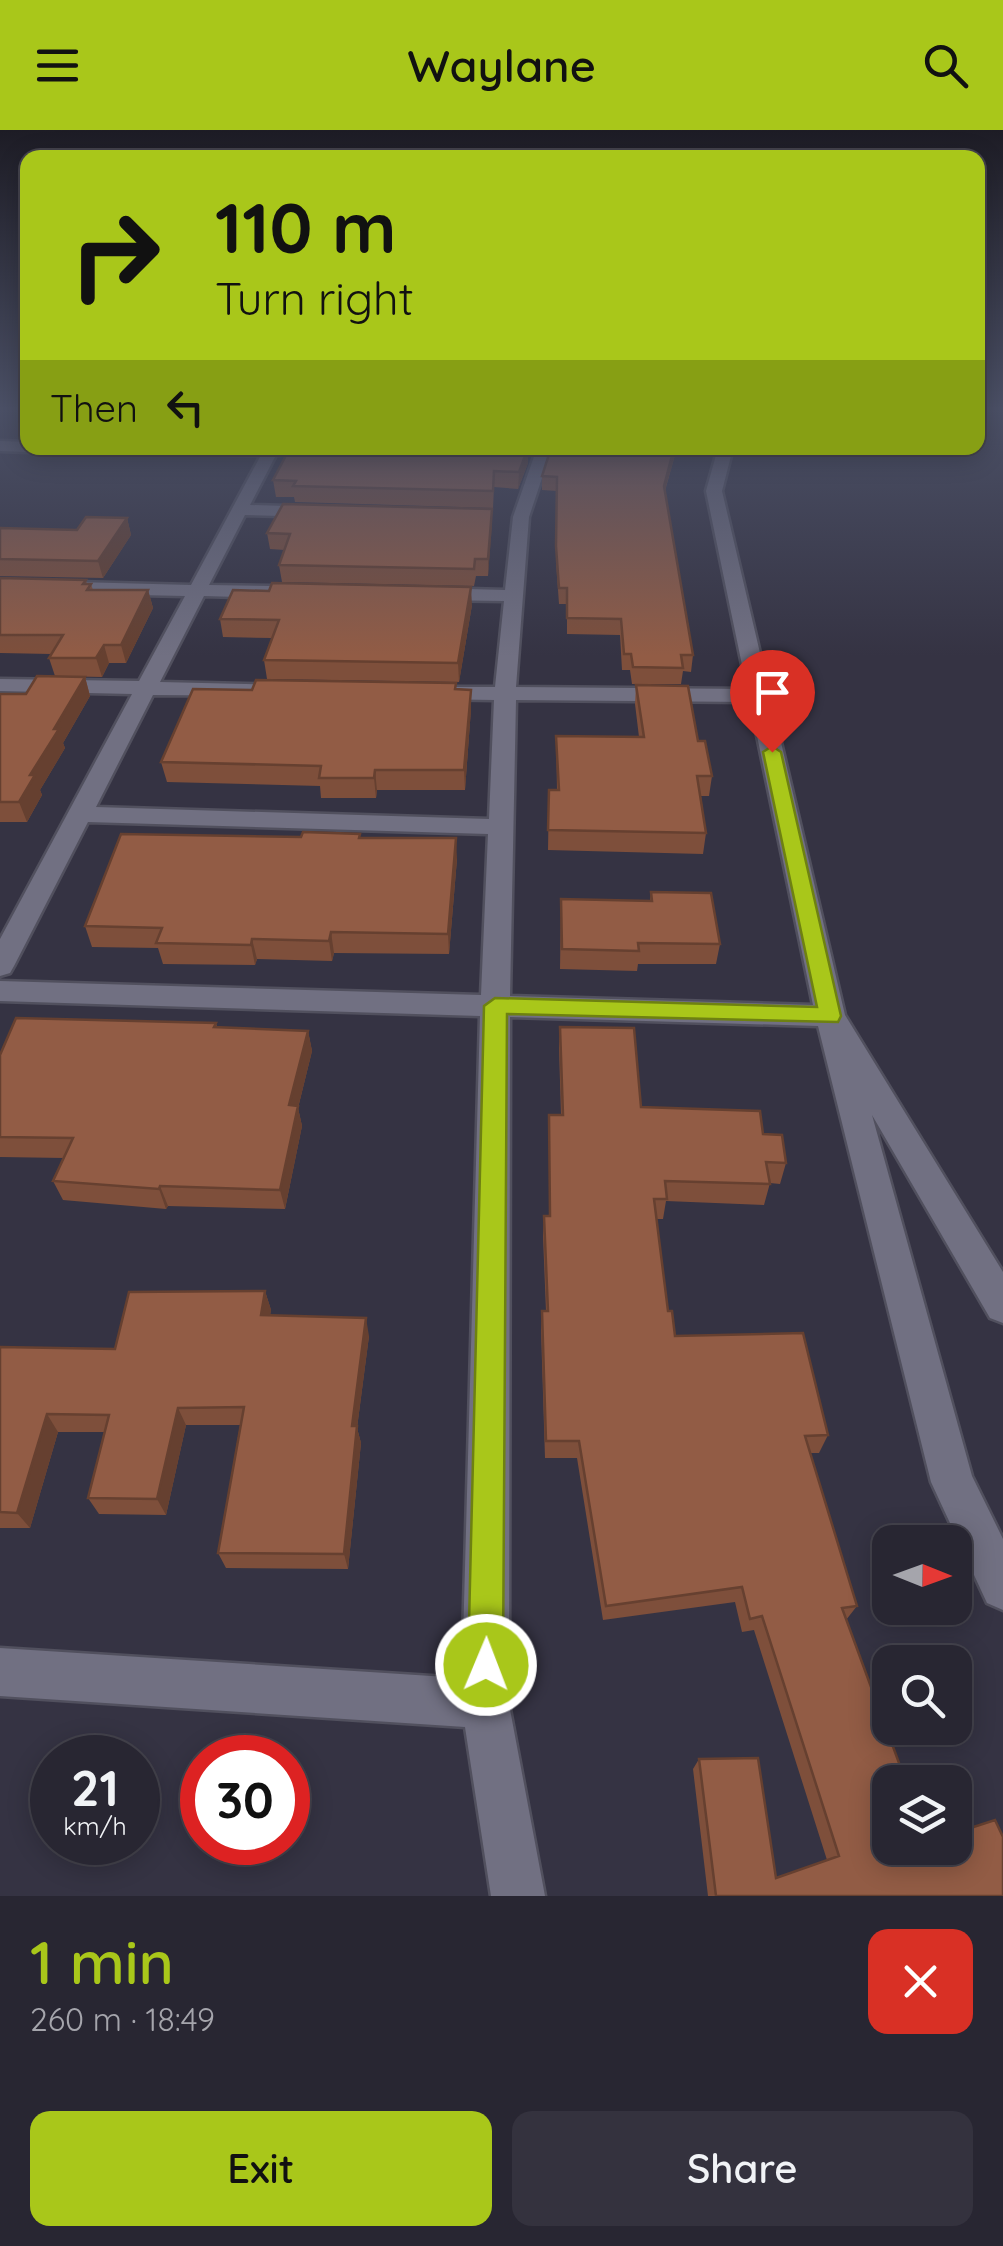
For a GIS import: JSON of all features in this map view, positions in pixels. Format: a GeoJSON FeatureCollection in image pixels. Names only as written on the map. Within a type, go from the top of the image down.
{"type":"FeatureCollection","features":[{"type":"Feature","properties":{"kind":"street"},"geometry":{"type":"LineString","coordinates":[[0,966],[247,491]]}},
{"type":"Feature","properties":{"kind":"street"},"geometry":{"type":"LineString","coordinates":[[518,1896],[485,1704],[500,827],[505,694],[514,596],[511,517],[521,491]]}},
{"type":"Feature","properties":{"kind":"street"},"geometry":{"type":"LineString","coordinates":[[714,491],[830,1016],[952,1482],[1003,1587]]}},
{"type":"Feature","properties":{"kind":"street"},"geometry":{"type":"LineString","coordinates":[[237,510],[331,512]]}},
{"type":"Feature","properties":{"kind":"street"},"geometry":{"type":"LineString","coordinates":[[0,586],[294,592]]}},
{"type":"Feature","properties":{"kind":"street"},"geometry":{"type":"LineString","coordinates":[[414,594],[514,596]]}},
{"type":"Feature","properties":{"kind":"street"},"geometry":{"type":"LineString","coordinates":[[0,684],[315,691]]}},
{"type":"Feature","properties":{"kind":"street"},"geometry":{"type":"LineString","coordinates":[[410,693],[760,696]]}},
{"type":"Feature","properties":{"kind":"street"},"geometry":{"type":"LineString","coordinates":[[78,814],[500,827]]}},
{"type":"Feature","properties":{"kind":"street"},"geometry":{"type":"LineString","coordinates":[[0,991],[830,1016]]}},
{"type":"Feature","properties":{"kind":"street"},"geometry":{"type":"LineString","coordinates":[[830,1016],[1003,1306]]}},
{"type":"Feature","properties":{"kind":"street"},"geometry":{"type":"LineString","coordinates":[[0,1672],[485,1704]]}},
{"type":"Feature","properties":{"kind":"building"},"geometry":{"type":"Polygon","coordinates":[[[557,491],[665,491],[693,655],[681,655],[683,668],[633,667],[631,654],[624,654],[621,619],[567,618],[567,588],[559,588],[557,491]]]}},
{"type":"Feature","properties":{"kind":"building"},"geometry":{"type":"Polygon","coordinates":[[[283,504],[492,509],[488,559],[475,559],[474,569],[279,565],[290,534],[267,533],[283,504]]]}},
{"type":"Feature","properties":{"kind":"building"},"geometry":{"type":"Polygon","coordinates":[[[86,517],[127,518],[98,561],[0,559],[0,528],[77,530],[86,517]]]}},
{"type":"Feature","properties":{"kind":"building"},"geometry":{"type":"Polygon","coordinates":[[[0,578],[86,580],[83,584],[91,584],[87,590],[148,590],[121,645],[104,645],[96,658],[49,658],[63,635],[0,635],[0,578]]]}},
{"type":"Feature","properties":{"kind":"building"},"geometry":{"type":"Polygon","coordinates":[[[272,583],[471,587],[458,663],[264,660],[279,620],[220,619],[233,590],[269,591],[272,583]]]}},
{"type":"Feature","properties":{"kind":"building"},"geometry":{"type":"Polygon","coordinates":[[[37,676],[85,677],[54,729],[59,729],[30,775],[35,775],[19,802],[0,802],[0,694],[26,694],[37,676]]]}},
{"type":"Feature","properties":{"kind":"building"},"geometry":{"type":"Polygon","coordinates":[[[256,680],[456,683],[455,689],[471,690],[464,770],[375,770],[374,778],[319,778],[321,766],[161,762],[193,689],[252,690],[256,680]]]}},
{"type":"Feature","properties":{"kind":"building"},"geometry":{"type":"Polygon","coordinates":[[[636,685],[688,686],[698,741],[705,741],[712,776],[697,776],[706,833],[548,830],[549,790],[559,790],[556,736],[644,737],[636,685]]]}},
{"type":"Feature","properties":{"kind":"building"},"geometry":{"type":"Polygon","coordinates":[[[303,832],[360,834],[359,838],[456,838],[448,934],[331,932],[329,941],[252,939],[251,945],[156,943],[162,928],[85,926],[121,834],[301,837],[303,832]]]}},
{"type":"Feature","properties":{"kind":"building"},"geometry":{"type":"Polygon","coordinates":[[[651,892],[711,893],[720,944],[638,943],[639,951],[562,949],[561,899],[652,901],[651,892]]]}},
{"type":"Feature","properties":{"kind":"building"},"geometry":{"type":"Polygon","coordinates":[[[16,1018],[216,1023],[214,1027],[308,1031],[289,1105],[298,1106],[280,1190],[160,1186],[159,1189],[53,1181],[73,1138],[0,1137],[0,1055],[16,1018]]]}},
{"type":"Feature","properties":{"kind":"building"},"geometry":{"type":"Polygon","coordinates":[[[560,1027],[634,1028],[641,1107],[760,1111],[763,1134],[782,1135],[786,1163],[766,1162],[770,1184],[665,1181],[667,1199],[654,1199],[668,1311],[672,1311],[675,1336],[803,1333],[828,1435],[805,1436],[857,1606],[842,1608],[872,1690],[872,1745],[892,1745],[900,1765],[872,1765],[872,1865],[972,1865],[972,1827],[995,1820],[1003,1837],[1003,1896],[716,1896],[699,1759],[758,1758],[776,1878],[839,1856],[762,1616],[750,1619],[742,1587],[606,1606],[579,1441],[546,1441],[542,1311],[548,1311],[544,1216],[550,1216],[549,1115],[563,1115],[560,1027]]]}},
{"type":"Feature","properties":{"kind":"building"},"geometry":{"type":"Polygon","coordinates":[[[265,1291],[261,1315],[366,1318],[352,1426],[357,1426],[344,1554],[218,1553],[244,1407],[178,1408],[157,1499],[88,1498],[109,1415],[47,1414],[17,1513],[0,1512],[0,1347],[115,1349],[129,1292],[265,1291]]]}},
{"type":"Feature","properties":{"kind":"route"},"geometry":{"type":"LineString","coordinates":[[486,1665],[495,1006],[830,1016],[772,752]]}}]}
